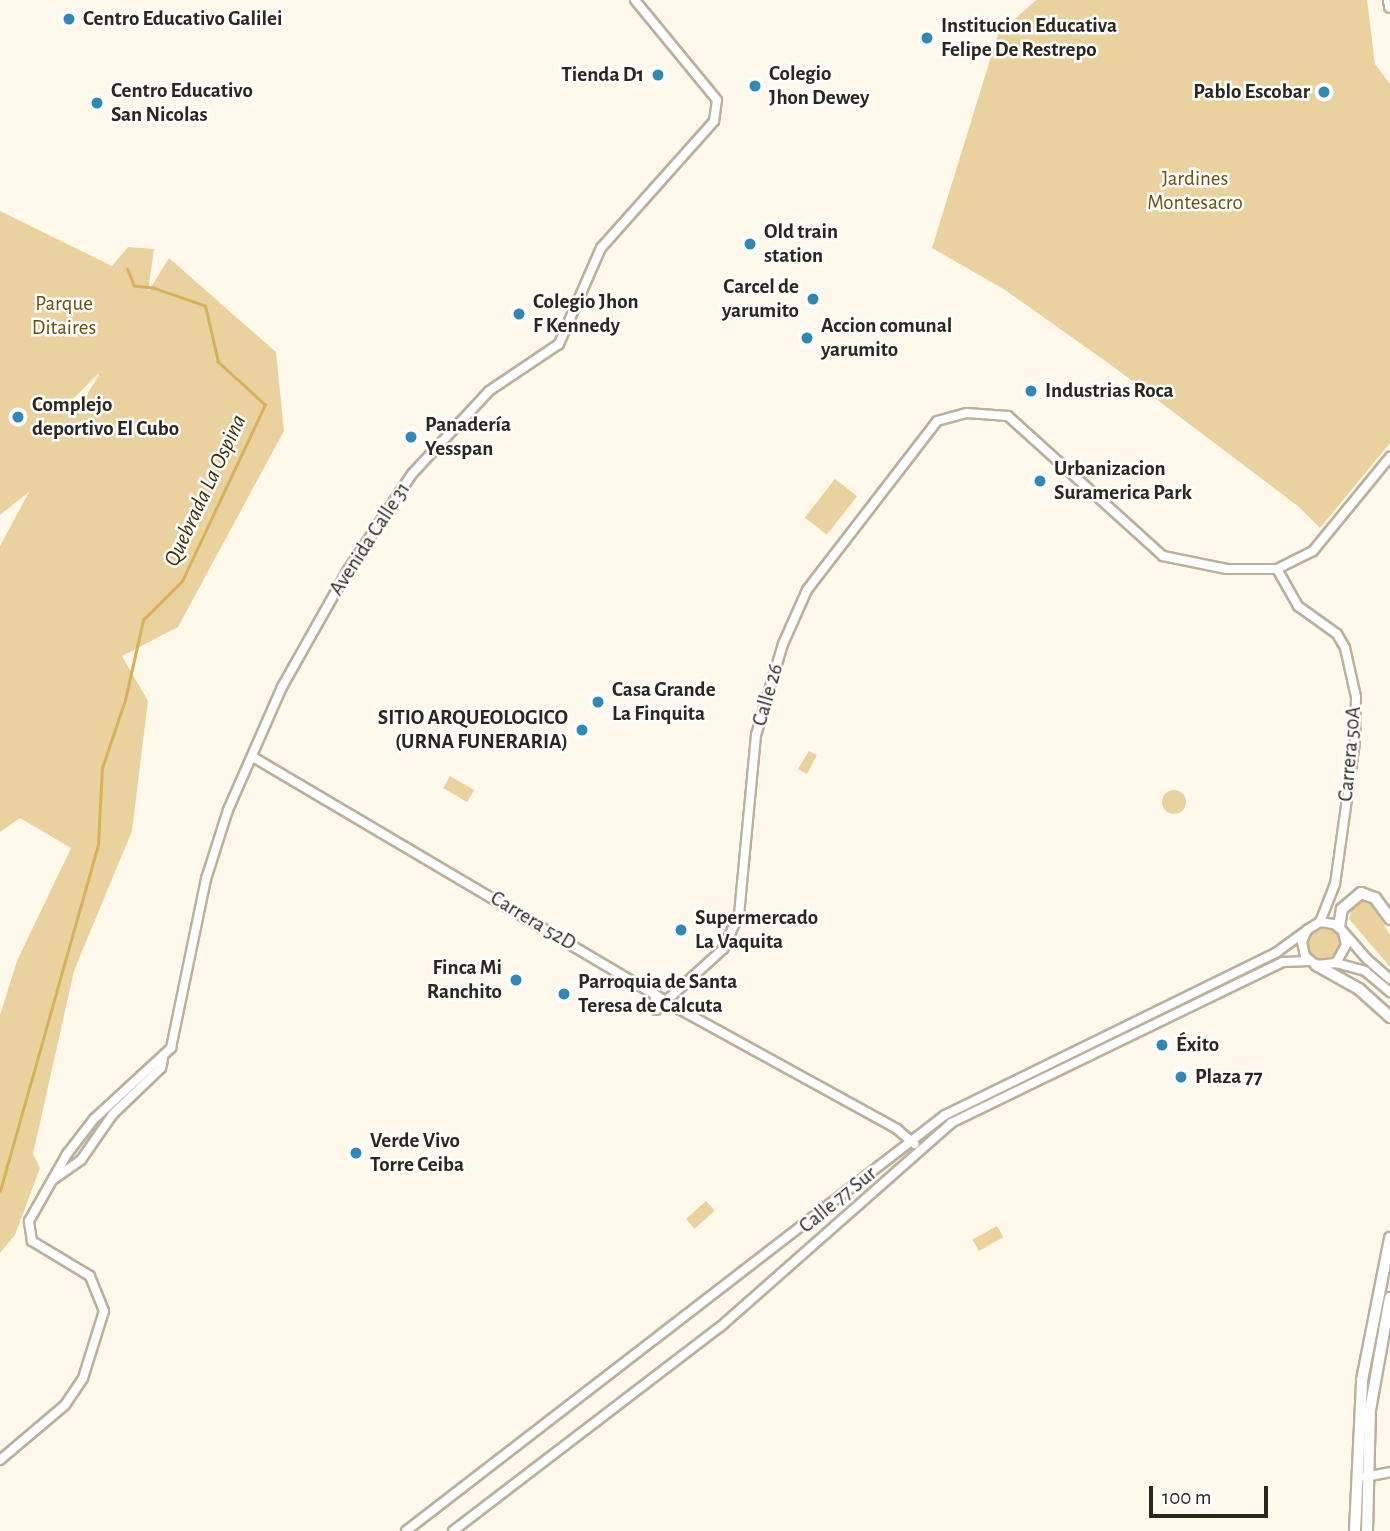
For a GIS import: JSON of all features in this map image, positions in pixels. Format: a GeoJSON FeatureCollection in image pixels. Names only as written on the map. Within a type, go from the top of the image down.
{"type":"FeatureCollection","features":[{"type":"Feature","properties":{"kind":"highway"},"geometry":{"type":"LineString","coordinates":[[1389,0],[1390,6]]}},
{"type":"Feature","properties":{"kind":"highway"},"geometry":{"type":"LineString","coordinates":[[1341,930],[1342,909],[1361,893],[1375,898],[1390,919]]}},
{"type":"Feature","properties":{"kind":"highway"},"geometry":{"type":"LineString","coordinates":[[1313,963],[1359,989],[1390,1017]]}},
{"type":"Feature","properties":{"kind":"highway"},"geometry":{"type":"LineString","coordinates":[[1367,1531],[1362,1477],[1362,1380],[1390,1238]]}},
{"type":"Feature","properties":{"kind":"highway"},"geometry":{"type":"LineString","coordinates":[[1355,1529],[1373,1387],[1390,1298]]}},
{"type":"Feature","properties":{"kind":"street","name":"Avenida Calle 31"},"geometry":{"type":"LineString","coordinates":[[0,1460],[65,1405],[83,1378],[104,1311],[90,1276],[28,1236],[29,1221],[67,1154],[104,1108],[163,1058],[174,1041],[206,879],[228,810],[282,687],[340,583],[412,474],[489,391],[559,344],[601,248],[708,132],[719,108],[688,61],[635,0]]}},
{"type":"Feature","properties":{"kind":"street","name":"Calle 26"},"geometry":{"type":"LineString","coordinates":[[667,1000],[723,949],[739,915],[756,735],[783,644],[807,590],[922,439],[947,416],[992,412],[1021,424],[1163,556],[1208,567],[1277,569]]}},
{"type":"Feature","properties":{"kind":"street"},"geometry":{"type":"LineString","coordinates":[[1277,569],[1323,542],[1390,457]]}},
{"type":"Feature","properties":{"kind":"street","name":"Carrera 50A"},"geometry":{"type":"LineString","coordinates":[[1277,569],[1298,606],[1337,634],[1345,648],[1356,697],[1355,742],[1335,884],[1320,922]]}},
{"type":"Feature","properties":{"kind":"street","name":"Carrera 52D"},"geometry":{"type":"LineString","coordinates":[[253,757],[680,1009],[891,1126],[920,1150]]}},
{"type":"Feature","properties":{"kind":"street"},"geometry":{"type":"LineString","coordinates":[[1390,979],[1341,930],[1320,922],[1307,930],[1302,949],[1313,963],[1336,962],[1359,967],[1390,992]]}},
{"type":"Feature","properties":{"kind":"street","name":"Calle 77 Sur"},"geometry":{"type":"LineString","coordinates":[[406,1531],[945,1115],[999,1086],[1277,952],[1307,930]]}},
{"type":"Feature","properties":{"kind":"street"},"geometry":{"type":"LineString","coordinates":[[1336,962],[1346,945],[1341,930]]}},
{"type":"Feature","properties":{"kind":"street","name":"Calle 77 Sur"},"geometry":{"type":"LineString","coordinates":[[453,1531],[720,1327],[951,1123],[1030,1082],[1283,962],[1313,963]]}},
{"type":"Feature","properties":{"kind":"street"},"geometry":{"type":"LineString","coordinates":[[678,991],[680,1009]]}},
{"type":"Feature","properties":{"kind":"street"},"geometry":{"type":"LineString","coordinates":[[655,994],[656,1010]]}},
{"type":"Feature","properties":{"kind":"street","name":"Avenida Calle 31"},"geometry":{"type":"LineString","coordinates":[[52,1181],[74,1166],[113,1114],[161,1068],[163,1058]]}},
{"type":"Feature","properties":{"kind":"street"},"geometry":{"type":"LineString","coordinates":[[67,1154],[74,1166]]}},
{"type":"Feature","properties":{"kind":"street"},"geometry":{"type":"LineString","coordinates":[[1362,1477],[1390,1472]]}},
{"type":"Feature","properties":{"kind":"green space","name":"Jardines Montesacro"},"geometry":{"type":"Polygon","coordinates":[[[1036,0],[1367,0],[1375,64],[1390,84],[1390,443],[1320,528],[1299,507],[1111,365],[1005,290],[932,248],[998,34],[1036,0]]]}},
{"type":"Feature","properties":{"kind":"green space","name":"Parque Ditaires"},"geometry":{"type":"Polygon","coordinates":[[[0,211],[112,266],[128,247],[154,249],[148,292],[169,258],[276,352],[284,431],[178,627],[122,656],[148,701],[132,831],[74,971],[33,1154],[40,1168],[15,1235],[0,1253],[0,1015],[17,961],[71,848],[20,818],[0,832],[0,546],[29,492],[0,515],[0,211]],[[99,375],[73,399],[72,418],[99,375]]]}},
{"type":"Feature","properties":{"kind":"green space"},"geometry":{"type":"Polygon","coordinates":[[[835,479],[857,496],[827,535],[805,518],[835,479]]]}},
{"type":"Feature","properties":{"kind":"green space"},"geometry":{"type":"Polygon","coordinates":[[[809,751],[817,755],[807,774],[798,769],[809,751]]]}},
{"type":"Feature","properties":{"kind":"green space"},"geometry":{"type":"Polygon","coordinates":[[[450,776],[474,790],[467,802],[443,788],[450,776]]]}},
{"type":"Feature","properties":{"kind":"green space"},"geometry":{"type":"Polygon","coordinates":[[[1174,790],[1183,793],[1186,802],[1183,811],[1174,814],[1165,811],[1162,802],[1165,793],[1174,790]]]}},
{"type":"Feature","properties":{"kind":"green space"},"geometry":{"type":"Polygon","coordinates":[[[1360,899],[1373,906],[1390,935],[1390,967],[1349,919],[1353,904],[1360,899]]]}},
{"type":"Feature","properties":{"kind":"green space"},"geometry":{"type":"Polygon","coordinates":[[[1324,926],[1336,931],[1341,943],[1336,955],[1324,960],[1312,955],[1307,943],[1312,931],[1324,926]]]}},
{"type":"Feature","properties":{"kind":"green space"},"geometry":{"type":"Polygon","coordinates":[[[706,1201],[715,1211],[695,1229],[686,1219],[706,1201]]]}},
{"type":"Feature","properties":{"kind":"green space"},"geometry":{"type":"Polygon","coordinates":[[[997,1226],[1003,1237],[979,1251],[973,1240],[997,1226]]]}},
{"type":"Feature","properties":{"kind":"waterway","name":"Quebrada La Ospina"},"geometry":{"type":"LineString","coordinates":[[0,1191],[98,844],[102,768],[125,700],[143,620],[182,581],[265,405],[218,362],[205,306],[153,288],[134,286],[127,269]]}},
{"type":"Feature","properties":{"kind":"place","name":"Centro Educativo Galilei"},"geometry":{"type":"Point","coordinates":[69,19]}},
{"type":"Feature","properties":{"kind":"place","name":"Institucion Educativa Felipe De Restrepo"},"geometry":{"type":"Point","coordinates":[927,38]}},
{"type":"Feature","properties":{"kind":"place","name":"Tienda D1"},"geometry":{"type":"Point","coordinates":[658,75]}},
{"type":"Feature","properties":{"kind":"place","name":"Colegio Jhon Dewey"},"geometry":{"type":"Point","coordinates":[755,86]}},
{"type":"Feature","properties":{"kind":"place","name":"Pablo Escobar"},"geometry":{"type":"Point","coordinates":[1324,92]}},
{"type":"Feature","properties":{"kind":"place","name":"Centro Educativo San Nicolas"},"geometry":{"type":"Point","coordinates":[97,103]}},
{"type":"Feature","properties":{"kind":"place","name":"Old train station"},"geometry":{"type":"Point","coordinates":[750,244]}},
{"type":"Feature","properties":{"kind":"place","name":"Carcel de yarumito"},"geometry":{"type":"Point","coordinates":[813,299]}},
{"type":"Feature","properties":{"kind":"place","name":"Colegio Jhon F Kennedy"},"geometry":{"type":"Point","coordinates":[519,314]}},
{"type":"Feature","properties":{"kind":"place","name":"Accion comunal yarumito"},"geometry":{"type":"Point","coordinates":[807,338]}},
{"type":"Feature","properties":{"kind":"place","name":"Industrias Roca"},"geometry":{"type":"Point","coordinates":[1031,391]}},
{"type":"Feature","properties":{"kind":"place","name":"Complejo deportivo El Cubo"},"geometry":{"type":"Point","coordinates":[18,417]}},
{"type":"Feature","properties":{"kind":"place","name":"Panadería Yesspan"},"geometry":{"type":"Point","coordinates":[411,437]}},
{"type":"Feature","properties":{"kind":"place","name":"Urbanizacion Suramerica Park"},"geometry":{"type":"Point","coordinates":[1040,481]}},
{"type":"Feature","properties":{"kind":"place","name":"Casa Grande La Finquita"},"geometry":{"type":"Point","coordinates":[598,702]}},
{"type":"Feature","properties":{"kind":"place","name":"SITIO ARQUEOLOGICO (URNA FUNERARIA)"},"geometry":{"type":"Point","coordinates":[582,730]}},
{"type":"Feature","properties":{"kind":"place","name":"Supermercado La Vaquita"},"geometry":{"type":"Point","coordinates":[681,930]}},
{"type":"Feature","properties":{"kind":"place","name":"Finca Mi Ranchito"},"geometry":{"type":"Point","coordinates":[516,980]}},
{"type":"Feature","properties":{"kind":"place","name":"Parroquia de Santa Teresa de Calcuta"},"geometry":{"type":"Point","coordinates":[564,994]}},
{"type":"Feature","properties":{"kind":"place","name":"Éxito"},"geometry":{"type":"Point","coordinates":[1162,1045]}},
{"type":"Feature","properties":{"kind":"place","name":"Plaza 77"},"geometry":{"type":"Point","coordinates":[1181,1077]}},
{"type":"Feature","properties":{"kind":"place","name":"Verde Vivo Torre Ceiba"},"geometry":{"type":"Point","coordinates":[356,1153]}}]}
